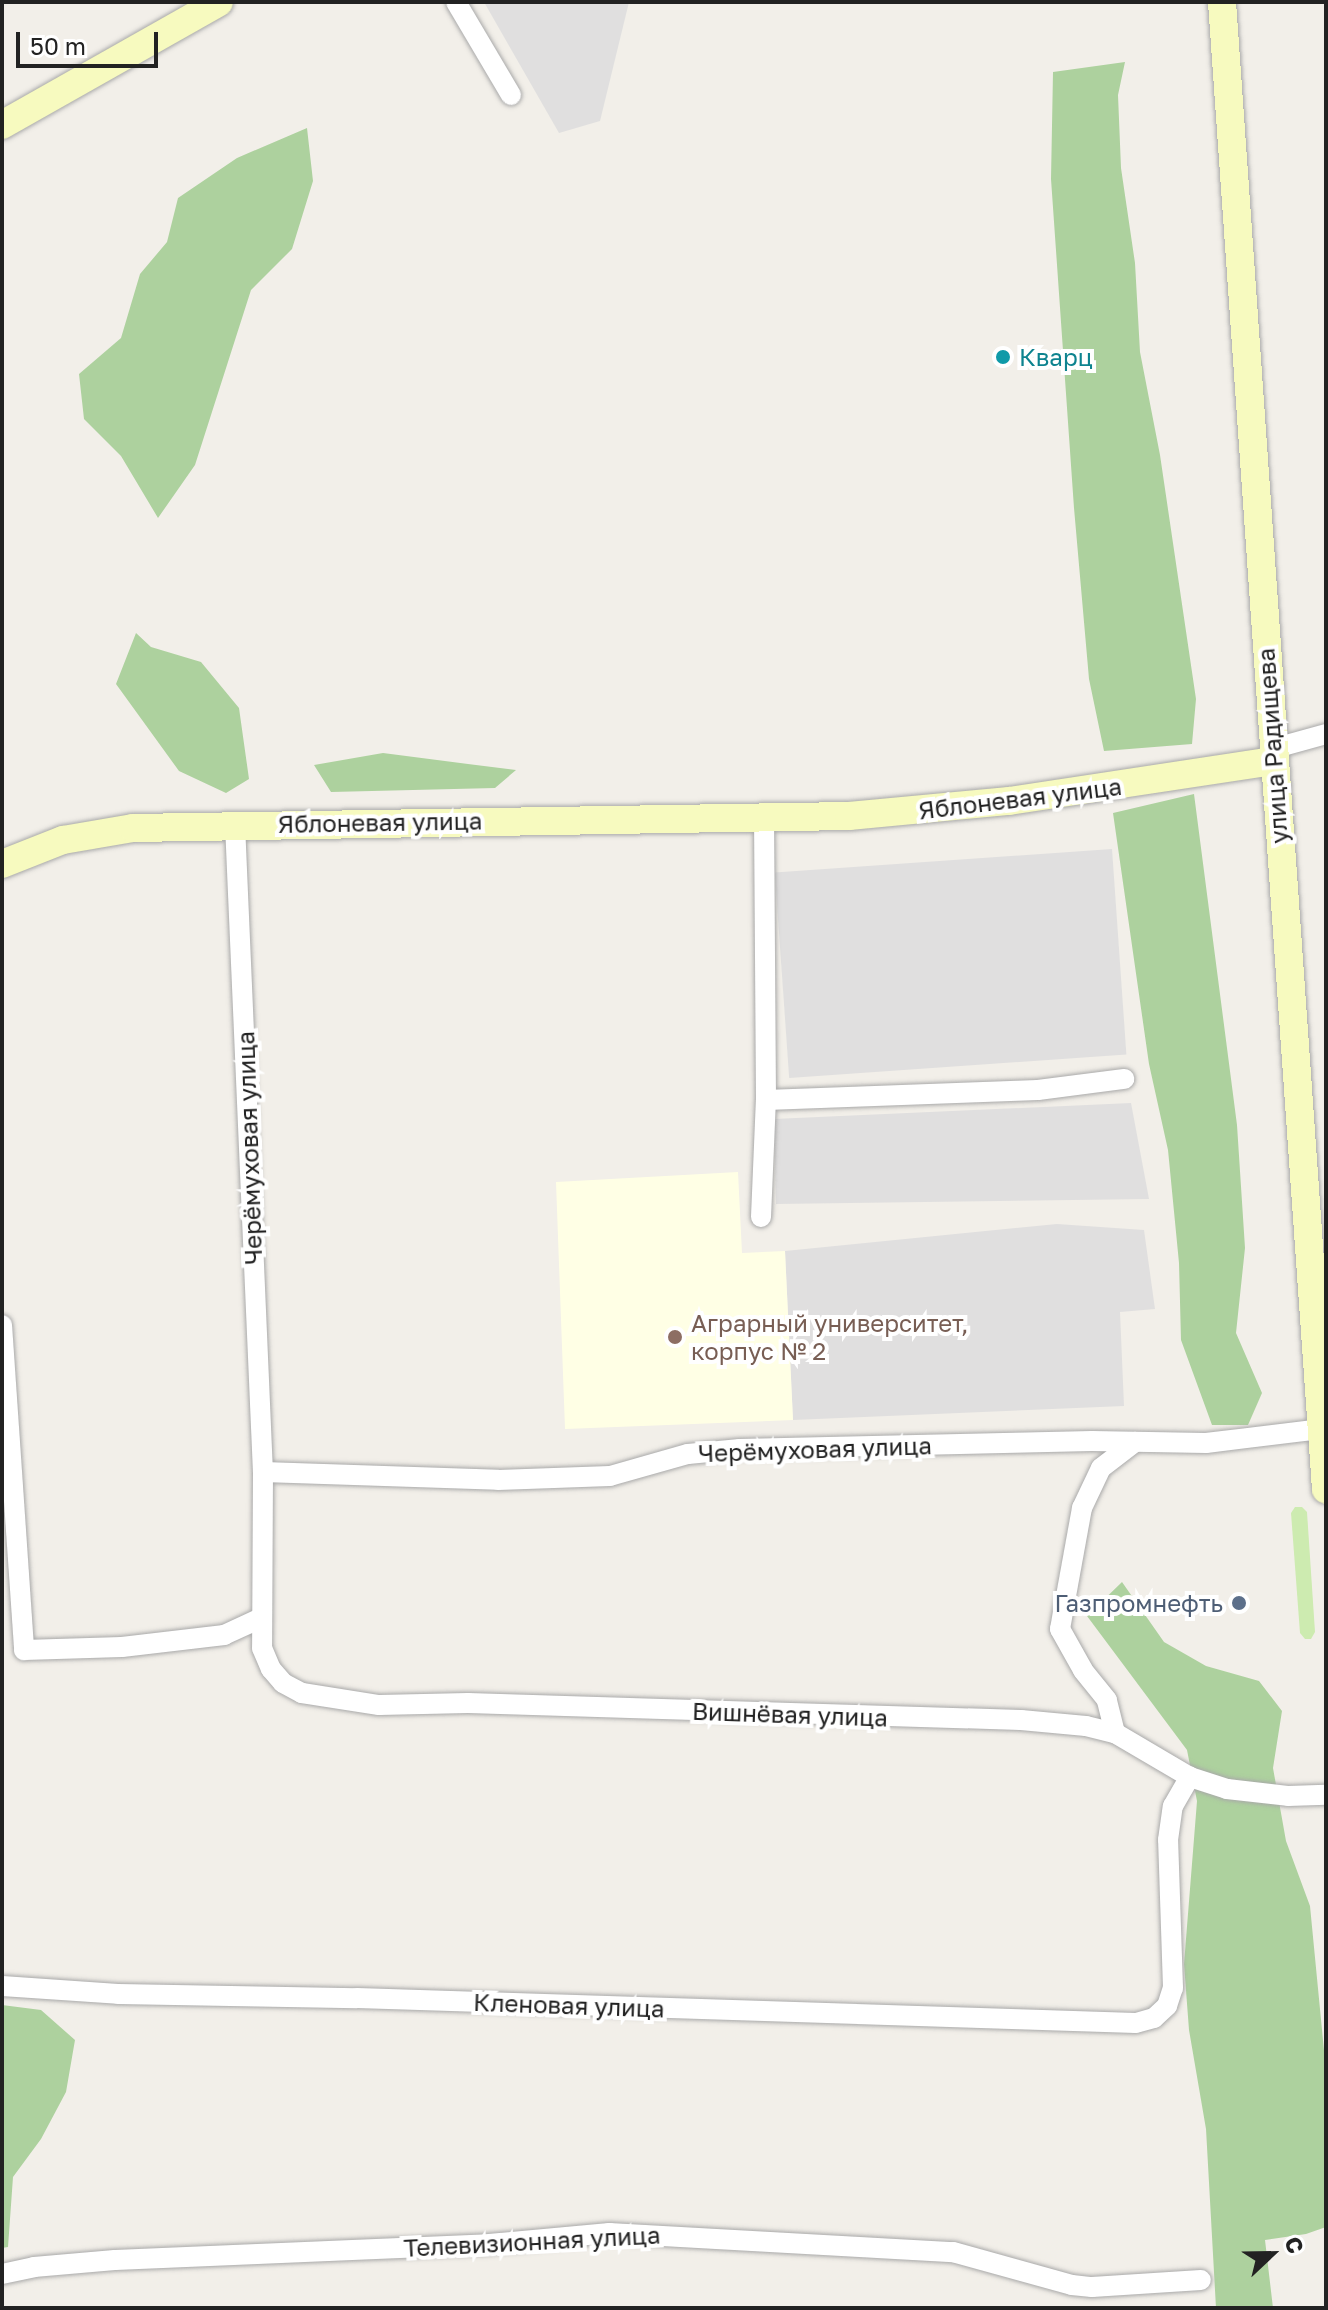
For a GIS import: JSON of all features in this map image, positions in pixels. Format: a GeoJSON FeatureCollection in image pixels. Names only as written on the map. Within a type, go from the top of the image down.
{"type":"FeatureCollection","features":[{"type":"Feature","properties":{"kind":"street"},"geometry":{"type":"LineString","coordinates":[[456,2],[511,95]]}},
{"type":"Feature","properties":{"kind":"street","name":"улица Радищева"},"geometry":{"type":"LineString","coordinates":[[1222,2],[1326,1489]]}},
{"type":"Feature","properties":{"kind":"street"},"geometry":{"type":"LineString","coordinates":[[2,125],[215,3]]}},
{"type":"Feature","properties":{"kind":"street"},"geometry":{"type":"LineString","coordinates":[[1273,755],[1326,734]]}},
{"type":"Feature","properties":{"kind":"street","name":"Яблоневая улица"},"geometry":{"type":"LineString","coordinates":[[2,864],[63,840],[99,832],[235,824],[764,817],[928,811],[1273,755]]}},
{"type":"Feature","properties":{"kind":"street"},"geometry":{"type":"LineString","coordinates":[[761,1217],[766,1100],[764,817]]}},
{"type":"Feature","properties":{"kind":"street","name":"Черёмуховая улица"},"geometry":{"type":"LineString","coordinates":[[235,824],[263,1472],[262,1648]]}},
{"type":"Feature","properties":{"kind":"street"},"geometry":{"type":"LineString","coordinates":[[766,1100],[1038,1090],[1124,1079]]}},
{"type":"Feature","properties":{"kind":"street"},"geometry":{"type":"LineString","coordinates":[[2,1325],[24,1650],[122,1647],[224,1635],[261,1618]]}},
{"type":"Feature","properties":{"kind":"street","name":"Черёмуховая улица"},"geometry":{"type":"LineString","coordinates":[[263,1472],[484,1479],[610,1476],[688,1454],[740,1449],[1206,1443],[1322,1429]]}},
{"type":"Feature","properties":{"kind":"street"},"geometry":{"type":"LineString","coordinates":[[1115,1733],[1107,1700],[1083,1670],[1060,1629],[1082,1508],[1101,1468],[1135,1442]]}},
{"type":"Feature","properties":{"kind":"street","name":"Вишнёвая улица"},"geometry":{"type":"LineString","coordinates":[[262,1648],[271,1669],[283,1683],[302,1693],[379,1705],[468,1703],[1021,1720],[1115,1733],[1190,1777],[1242,1791],[1288,1796],[1326,1795]]}},
{"type":"Feature","properties":{"kind":"street","name":"Кленовая улица"},"geometry":{"type":"LineString","coordinates":[[2,1986],[118,1994],[357,1998],[1136,2023],[1154,2018],[1167,2006],[1173,1988],[1168,1840],[1173,1806],[1190,1777]]}},
{"type":"Feature","properties":{"kind":"street","name":"Телевизионная улица"},"geometry":{"type":"LineString","coordinates":[[2,2274],[34,2267],[115,2260],[489,2244],[622,2233],[953,2252],[1072,2285],[1201,2280]]}},
{"type":"Feature","properties":{"kind":"shaded area"},"geometry":{"type":"Polygon","coordinates":[[[484,2],[629,2],[600,121],[559,133],[484,2]]]}},
{"type":"Feature","properties":{"kind":"shaded area"},"geometry":{"type":"Polygon","coordinates":[[[1112,849],[1126,1054],[789,1078],[775,873],[1112,849]]]}},
{"type":"Feature","properties":{"kind":"shaded area"},"geometry":{"type":"Polygon","coordinates":[[[1131,1103],[1149,1199],[776,1204],[774,1119],[1131,1103]]]}},
{"type":"Feature","properties":{"kind":"shaded area","name":"Аграрный университет, корпус № 2"},"geometry":{"type":"Polygon","coordinates":[[[738,1172],[742,1253],[785,1251],[793,1420],[565,1429],[556,1182],[738,1172]]]}},
{"type":"Feature","properties":{"kind":"shaded area"},"geometry":{"type":"Polygon","coordinates":[[[1057,1224],[1144,1230],[1155,1309],[1120,1312],[1124,1406],[793,1420],[785,1251],[1057,1224]]]}},
{"type":"Feature","properties":{"kind":"green space"},"geometry":{"type":"Polygon","coordinates":[[[1125,62],[1118,95],[1121,168],[1135,263],[1140,352],[1160,455],[1196,699],[1192,744],[1104,751],[1089,679],[1074,508],[1051,179],[1053,72],[1125,62]]]}},
{"type":"Feature","properties":{"kind":"green space"},"geometry":{"type":"Polygon","coordinates":[[[307,128],[313,181],[292,249],[251,290],[195,465],[158,518],[121,456],[84,419],[79,374],[121,338],[140,274],[167,242],[178,198],[237,158],[307,128]]]}},
{"type":"Feature","properties":{"kind":"green space"},"geometry":{"type":"Polygon","coordinates":[[[136,633],[151,647],[201,662],[239,708],[249,779],[226,793],[179,771],[116,684],[136,633]]]}},
{"type":"Feature","properties":{"kind":"green space"},"geometry":{"type":"Polygon","coordinates":[[[383,753],[516,770],[495,788],[331,792],[314,765],[383,753]]]}},
{"type":"Feature","properties":{"kind":"green space"},"geometry":{"type":"Polygon","coordinates":[[[1194,794],[1237,1125],[1245,1248],[1236,1333],[1262,1393],[1248,1425],[1212,1425],[1181,1340],[1179,1263],[1168,1150],[1149,1064],[1113,813],[1194,794]]]}},
{"type":"Feature","properties":{"kind":"green space"},"geometry":{"type":"Polygon","coordinates":[[[1295,1507],[1302,1507],[1307,1512],[1315,1632],[1311,1639],[1305,1639],[1300,1633],[1291,1513],[1295,1507]]]}},
{"type":"Feature","properties":{"kind":"green space"},"geometry":{"type":"Polygon","coordinates":[[[1122,1582],[1164,1642],[1206,1666],[1259,1681],[1282,1711],[1273,1768],[1286,1841],[1310,1906],[1326,2071],[1326,2227],[1306,2234],[1265,2240],[1273,2308],[1216,2308],[1206,2129],[1189,2030],[1184,1964],[1197,1801],[1187,1750],[1087,1616],[1122,1582]]]}},
{"type":"Feature","properties":{"kind":"green space"},"geometry":{"type":"Polygon","coordinates":[[[2,2005],[41,2010],[75,2040],[66,2092],[41,2139],[13,2177],[8,2247],[2,2248],[2,2005]]]}},
{"type":"Feature","properties":{"kind":"place","name":"Кварц"},"geometry":{"type":"Point","coordinates":[1003,357]}},
{"type":"Feature","properties":{"kind":"place","name":"Аграрный университет, корпус № 2"},"geometry":{"type":"Point","coordinates":[675,1337]}},
{"type":"Feature","properties":{"kind":"place","name":"Газпромнефть"},"geometry":{"type":"Point","coordinates":[1239,1603]}}]}
